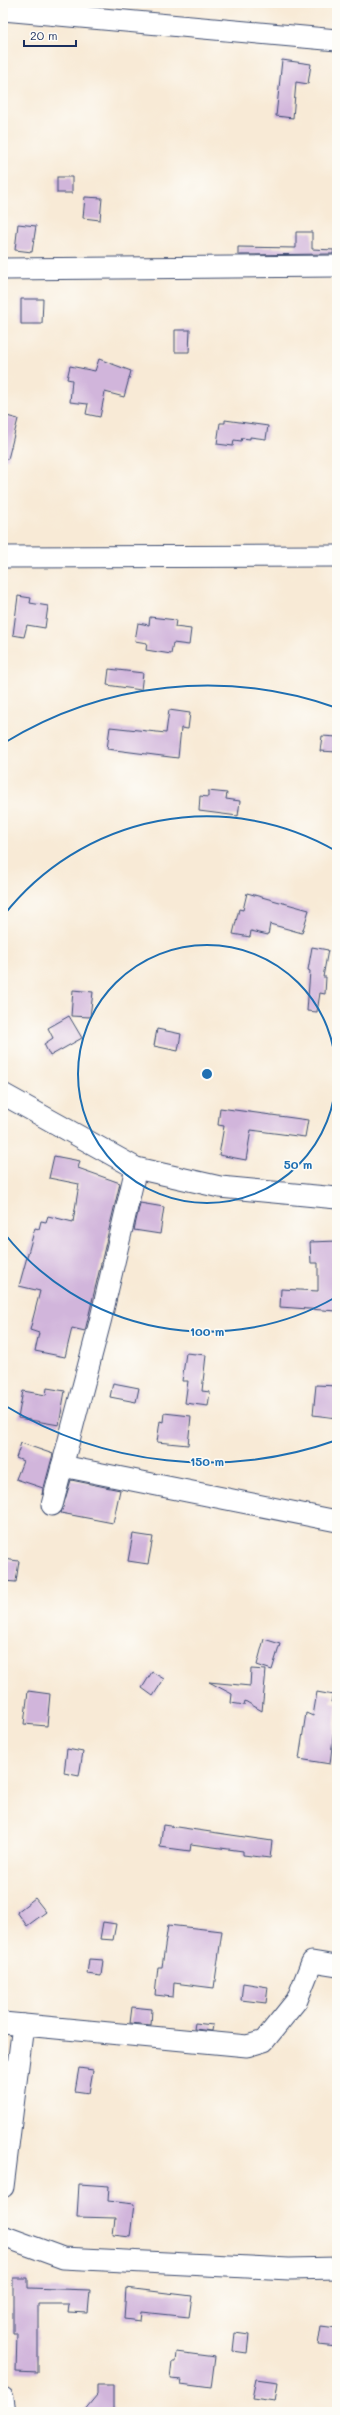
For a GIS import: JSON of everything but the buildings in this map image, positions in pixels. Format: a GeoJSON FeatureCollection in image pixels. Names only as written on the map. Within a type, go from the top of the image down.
{"type":"FeatureCollection","features":[{"type":"Feature","properties":{"kind":"street"},"geometry":{"type":"LineString","coordinates":[[3,10],[337,40]]}},
{"type":"Feature","properties":{"kind":"street"},"geometry":{"type":"LineString","coordinates":[[3,269],[337,266]]}},
{"type":"Feature","properties":{"kind":"street"},"geometry":{"type":"LineString","coordinates":[[3,557],[337,556]]}},
{"type":"Feature","properties":{"kind":"street"},"geometry":{"type":"LineString","coordinates":[[3,1094],[136,1168],[220,1187],[337,1198]]}},
{"type":"Feature","properties":{"kind":"street"},"geometry":{"type":"LineString","coordinates":[[52,1505],[101,1318],[136,1168]]}},
{"type":"Feature","properties":{"kind":"street"},"geometry":{"type":"LineString","coordinates":[[62,1466],[337,1521]]}},
{"type":"Feature","properties":{"kind":"street"},"geometry":{"type":"LineString","coordinates":[[3,2187],[13,2024],[247,2046],[264,2041],[297,2000],[312,1962],[337,1966]]}},
{"type":"Feature","properties":{"kind":"street"},"geometry":{"type":"LineString","coordinates":[[4,2243],[64,2258],[288,2269],[337,2268]]}},
{"type":"Feature","properties":{"kind":"street"},"geometry":{"type":"LineString","coordinates":[[3,2398],[5,2412]]}}]}
